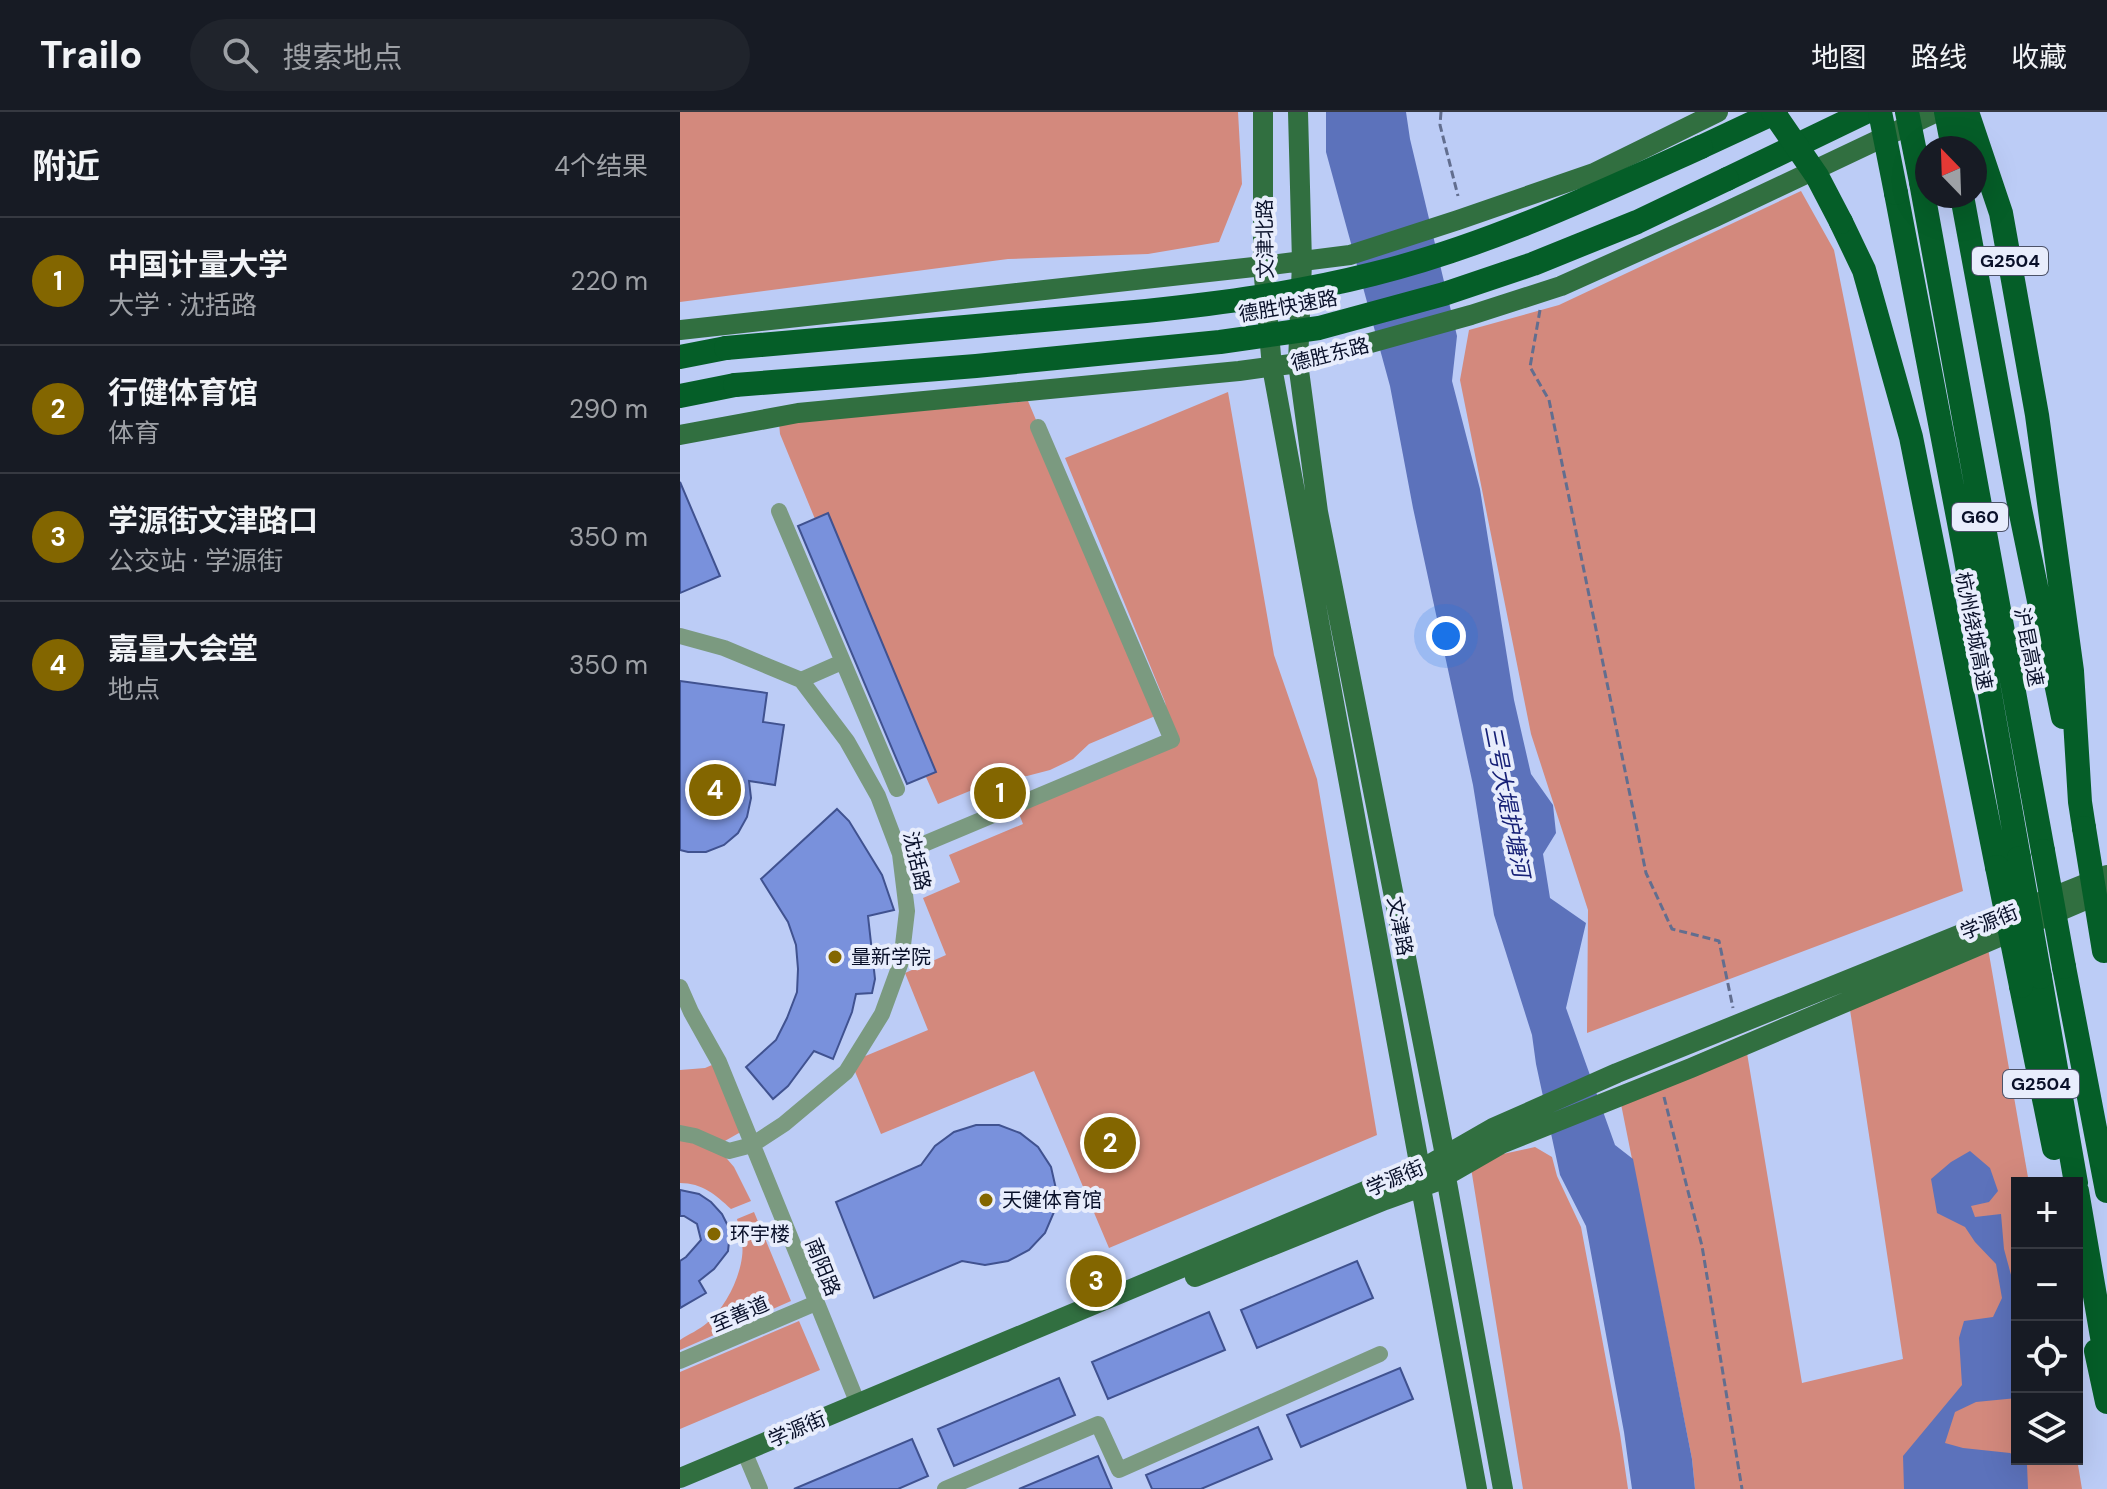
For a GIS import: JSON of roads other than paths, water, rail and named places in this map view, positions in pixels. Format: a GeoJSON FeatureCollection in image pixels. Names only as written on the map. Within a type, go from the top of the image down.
{"type":"FeatureCollection","features":[{"type":"Feature","properties":{"kind":"highway","name":"德胜快速路"},"geometry":{"type":"LineString","coordinates":[[680,357],[726,348],[1214,304],[1320,286],[1376,273],[1474,243],[1579,202],[1775,112]]}},
{"type":"Feature","properties":{"kind":"highway","name":"杭州绕城高速"},"geometry":{"type":"LineString","coordinates":[[1775,112],[1817,176],[1864,270],[1911,437],[2008,863]]}},
{"type":"Feature","properties":{"kind":"highway","name":"德胜快速路"},"geometry":{"type":"LineString","coordinates":[[680,396],[735,385],[976,366],[1220,342],[1319,328],[1444,294],[1533,264],[1637,222],[1866,112]]}},
{"type":"Feature","properties":{"kind":"highway","name":"G60"},"geometry":{"type":"LineString","coordinates":[[1880,112],[1965,554],[2008,863],[2030,982],[2075,1177]]}},
{"type":"Feature","properties":{"kind":"highway","name":"沪昆高速"},"geometry":{"type":"LineString","coordinates":[[1907,112],[2107,1191]]}},
{"type":"Feature","properties":{"kind":"highway"},"geometry":{"type":"LineString","coordinates":[[1946,112],[1951,136]]}},
{"type":"Feature","properties":{"kind":"highway","name":"G2504"},"geometry":{"type":"LineString","coordinates":[[1967,112],[2001,213],[2037,415],[2072,671],[2080,802],[2106,960]]}},
{"type":"Feature","properties":{"kind":"highway"},"geometry":{"type":"LineString","coordinates":[[1964,208],[2020,509],[2080,802]]}},
{"type":"Feature","properties":{"kind":"highway","name":"G2504"},"geometry":{"type":"LineString","coordinates":[[2030,982],[2060,1177]]}},
{"type":"Feature","properties":{"kind":"highway"},"geometry":{"type":"LineString","coordinates":[[2083,1226],[2107,1366]]}},
{"type":"Feature","properties":{"kind":"highway"},"geometry":{"type":"LineString","coordinates":[[2083,1291],[2107,1402]]}},
{"type":"Feature","properties":{"kind":"main road","name":"文津北路"},"geometry":{"type":"LineString","coordinates":[[1263,112],[1263,266],[1272,367]]}},
{"type":"Feature","properties":{"kind":"main road","name":"文津北路"},"geometry":{"type":"LineString","coordinates":[[1298,112],[1302,262],[1298,363]]}},
{"type":"Feature","properties":{"kind":"main road"},"geometry":{"type":"LineString","coordinates":[[680,330],[1350,255],[1594,173],[1718,112]]}},
{"type":"Feature","properties":{"kind":"main road","name":"德胜东路"},"geometry":{"type":"LineString","coordinates":[[680,435],[798,413],[1298,363],[1471,315],[1561,286],[1937,112]]}},
{"type":"Feature","properties":{"kind":"main road","name":"文津路"},"geometry":{"type":"LineString","coordinates":[[1298,363],[1318,512],[1445,1155],[1446,1177],[1503,1489]]}},
{"type":"Feature","properties":{"kind":"main road","name":"文津路"},"geometry":{"type":"LineString","coordinates":[[1272,367],[1477,1489]]}},
{"type":"Feature","properties":{"kind":"main road","name":"学源街"},"geometry":{"type":"LineString","coordinates":[[680,1478],[1385,1200],[1420,1178],[1445,1155],[1493,1128],[1736,1023],[2107,875]]}},
{"type":"Feature","properties":{"kind":"main road","name":"学源街"},"geometry":{"type":"LineString","coordinates":[[680,1487],[858,1404],[1420,1178],[1446,1177],[1501,1144],[2107,891]]}},
{"type":"Feature","properties":{"kind":"street"},"geometry":{"type":"LineString","coordinates":[[900,854],[1172,740],[1038,427]]}},
{"type":"Feature","properties":{"kind":"street"},"geometry":{"type":"LineString","coordinates":[[779,511],[897,789]]}},
{"type":"Feature","properties":{"kind":"street"},"geometry":{"type":"LineString","coordinates":[[680,636],[724,648],[801,680],[842,662]]}},
{"type":"Feature","properties":{"kind":"street","name":"沈括路"},"geometry":{"type":"LineString","coordinates":[[752,1145],[784,1124],[846,1072],[882,1014],[901,962],[907,911],[900,854],[878,796],[847,741],[801,680]]}},
{"type":"Feature","properties":{"kind":"street","name":"南阳路"},"geometry":{"type":"LineString","coordinates":[[680,987],[719,1062],[858,1404]]}},
{"type":"Feature","properties":{"kind":"street"},"geometry":{"type":"LineString","coordinates":[[680,1133],[729,1151],[752,1145]]}},
{"type":"Feature","properties":{"kind":"street","name":"至善道"},"geometry":{"type":"LineString","coordinates":[[680,1361],[816,1303]]}},
{"type":"Feature","properties":{"kind":"street"},"geometry":{"type":"LineString","coordinates":[[945,1489],[1098,1424],[1119,1470],[1380,1354]]}},
{"type":"Feature","properties":{"kind":"street"},"geometry":{"type":"LineString","coordinates":[[746,1454],[760,1489]]}},
{"type":"Feature","properties":{"kind":"water","name":"三号大堤护塘河"},"geometry":{"type":"Polygon","coordinates":[[[1326,112],[1406,112],[1457,336],[1452,381],[1480,489],[1514,700],[1531,774],[1553,805],[1556,833],[1543,854],[1550,898],[1586,923],[1566,1008],[1615,1145],[1633,1159],[1692,1459],[1695,1489],[1632,1489],[1586,1226],[1560,1175],[1532,1035],[1494,915],[1473,785],[1390,386],[1326,152],[1326,112]]]}},
{"type":"Feature","properties":{"kind":"water"},"geometry":{"type":"Polygon","coordinates":[[[1970,1151],[1990,1168],[1998,1191],[1989,1202],[1971,1206],[1975,1217],[2001,1214],[2004,1249],[2011,1275],[2011,1399],[1976,1402],[1955,1412],[1945,1443],[2010,1453],[2011,1465],[2027,1465],[2028,1489],[1904,1489],[1903,1456],[1962,1385],[1959,1338],[1964,1321],[1993,1317],[2002,1298],[1996,1264],[1965,1227],[1937,1213],[1931,1179],[1970,1151]]]}},
{"type":"Feature","properties":{"kind":"place","name":"嘉量大会堂"},"geometry":{"type":"Point","coordinates":[715,790]}},
{"type":"Feature","properties":{"kind":"place","name":"中国计量大学"},"geometry":{"type":"Point","coordinates":[1000,793]}},
{"type":"Feature","properties":{"kind":"place","name":"量新学院"},"geometry":{"type":"Point","coordinates":[835,957]}},
{"type":"Feature","properties":{"kind":"place","name":"行健体育馆"},"geometry":{"type":"Point","coordinates":[1110,1143]}},
{"type":"Feature","properties":{"kind":"place","name":"天健体育馆"},"geometry":{"type":"Point","coordinates":[986,1200]}},
{"type":"Feature","properties":{"kind":"place","name":"环宇楼"},"geometry":{"type":"Point","coordinates":[714,1234]}},
{"type":"Feature","properties":{"kind":"place","name":"学源街文津路口"},"geometry":{"type":"Point","coordinates":[1096,1281]}}]}
